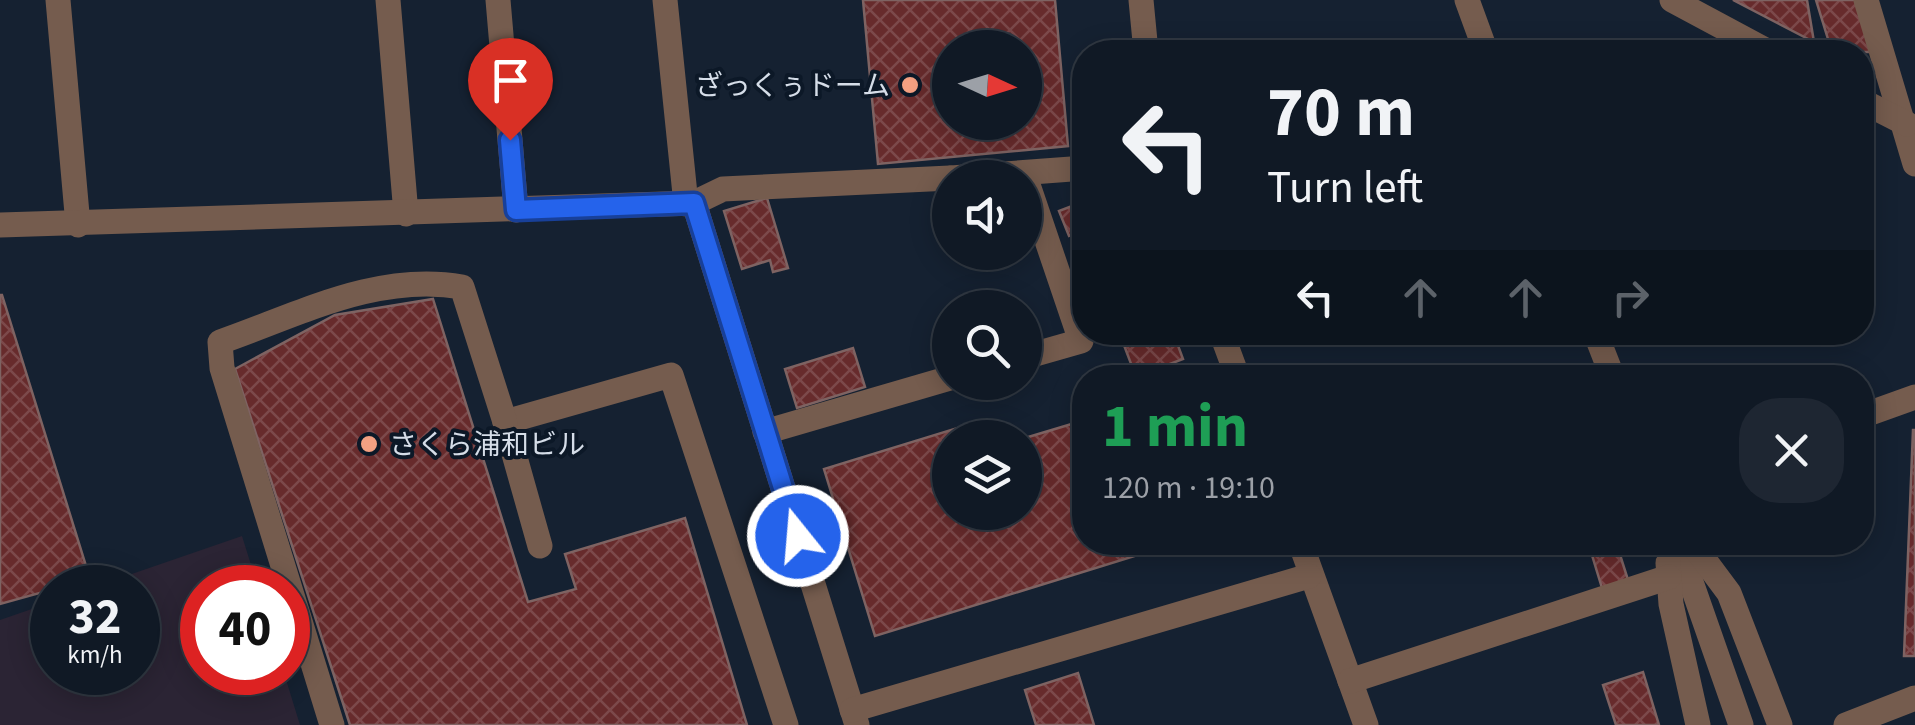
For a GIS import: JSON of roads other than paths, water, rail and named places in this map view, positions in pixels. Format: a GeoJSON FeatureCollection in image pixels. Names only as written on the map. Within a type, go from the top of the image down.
{"type":"FeatureCollection","features":[{"type":"Feature","properties":{"kind":"street"},"geometry":{"type":"LineString","coordinates":[[58,0],[78,224]]}},
{"type":"Feature","properties":{"kind":"street"},"geometry":{"type":"LineString","coordinates":[[388,0],[406,214]]}},
{"type":"Feature","properties":{"kind":"street"},"geometry":{"type":"LineString","coordinates":[[498,0],[516,210]]}},
{"type":"Feature","properties":{"kind":"street"},"geometry":{"type":"LineString","coordinates":[[665,0],[690,204],[855,717],[1309,576]]}},
{"type":"Feature","properties":{"kind":"street"},"geometry":{"type":"LineString","coordinates":[[1141,0],[1145,40]]}},
{"type":"Feature","properties":{"kind":"street"},"geometry":{"type":"LineString","coordinates":[[1467,0],[1482,40]]}},
{"type":"Feature","properties":{"kind":"street"},"geometry":{"type":"LineString","coordinates":[[1672,0],[1747,40]]}},
{"type":"Feature","properties":{"kind":"street"},"geometry":{"type":"LineString","coordinates":[[1866,0],[1908,125],[1915,164]]}},
{"type":"Feature","properties":{"kind":"street"},"geometry":{"type":"LineString","coordinates":[[1874,108],[1908,125]]}},
{"type":"Feature","properties":{"kind":"street"},"geometry":{"type":"LineString","coordinates":[[1042,172],[1072,169]]}},
{"type":"Feature","properties":{"kind":"street"},"geometry":{"type":"LineString","coordinates":[[0,225],[690,204],[723,189],[932,179]]}},
{"type":"Feature","properties":{"kind":"street"},"geometry":{"type":"LineString","coordinates":[[1042,227],[1072,316]]}},
{"type":"Feature","properties":{"kind":"street"},"geometry":{"type":"LineString","coordinates":[[332,725],[222,368],[220,342],[331,300],[381,288],[428,281],[462,287],[540,546]]}},
{"type":"Feature","properties":{"kind":"street"},"geometry":{"type":"LineString","coordinates":[[1042,352],[1072,342]]}},
{"type":"Feature","properties":{"kind":"street"},"geometry":{"type":"LineString","coordinates":[[505,422],[671,375],[786,725]]}},
{"type":"Feature","properties":{"kind":"street"},"geometry":{"type":"LineString","coordinates":[[766,432],[932,383]]}},
{"type":"Feature","properties":{"kind":"street"},"geometry":{"type":"LineString","coordinates":[[1874,412],[1915,397]]}},
{"type":"Feature","properties":{"kind":"street"},"geometry":{"type":"LineString","coordinates":[[1303,555],[1366,725]]}},
{"type":"Feature","properties":{"kind":"street"},"geometry":{"type":"LineString","coordinates":[[1668,555],[1671,604],[1698,725]]}},
{"type":"Feature","properties":{"kind":"street"},"geometry":{"type":"LineString","coordinates":[[1682,555],[1741,725]]}},
{"type":"Feature","properties":{"kind":"street"},"geometry":{"type":"LineString","coordinates":[[1700,555],[1729,594],[1780,725]]}},
{"type":"Feature","properties":{"kind":"street"},"geometry":{"type":"LineString","coordinates":[[1350,680],[1669,577]]}},
{"type":"Feature","properties":{"kind":"street"},"geometry":{"type":"LineString","coordinates":[[1846,725],[1915,698]]}},
{"type":"Feature","properties":{"kind":"place","name":"ざっくぅドーム"},"geometry":{"type":"Point","coordinates":[910,85]}},
{"type":"Feature","properties":{"kind":"place","name":"さくら浦和ビル"},"geometry":{"type":"Point","coordinates":[369,444]}}]}
